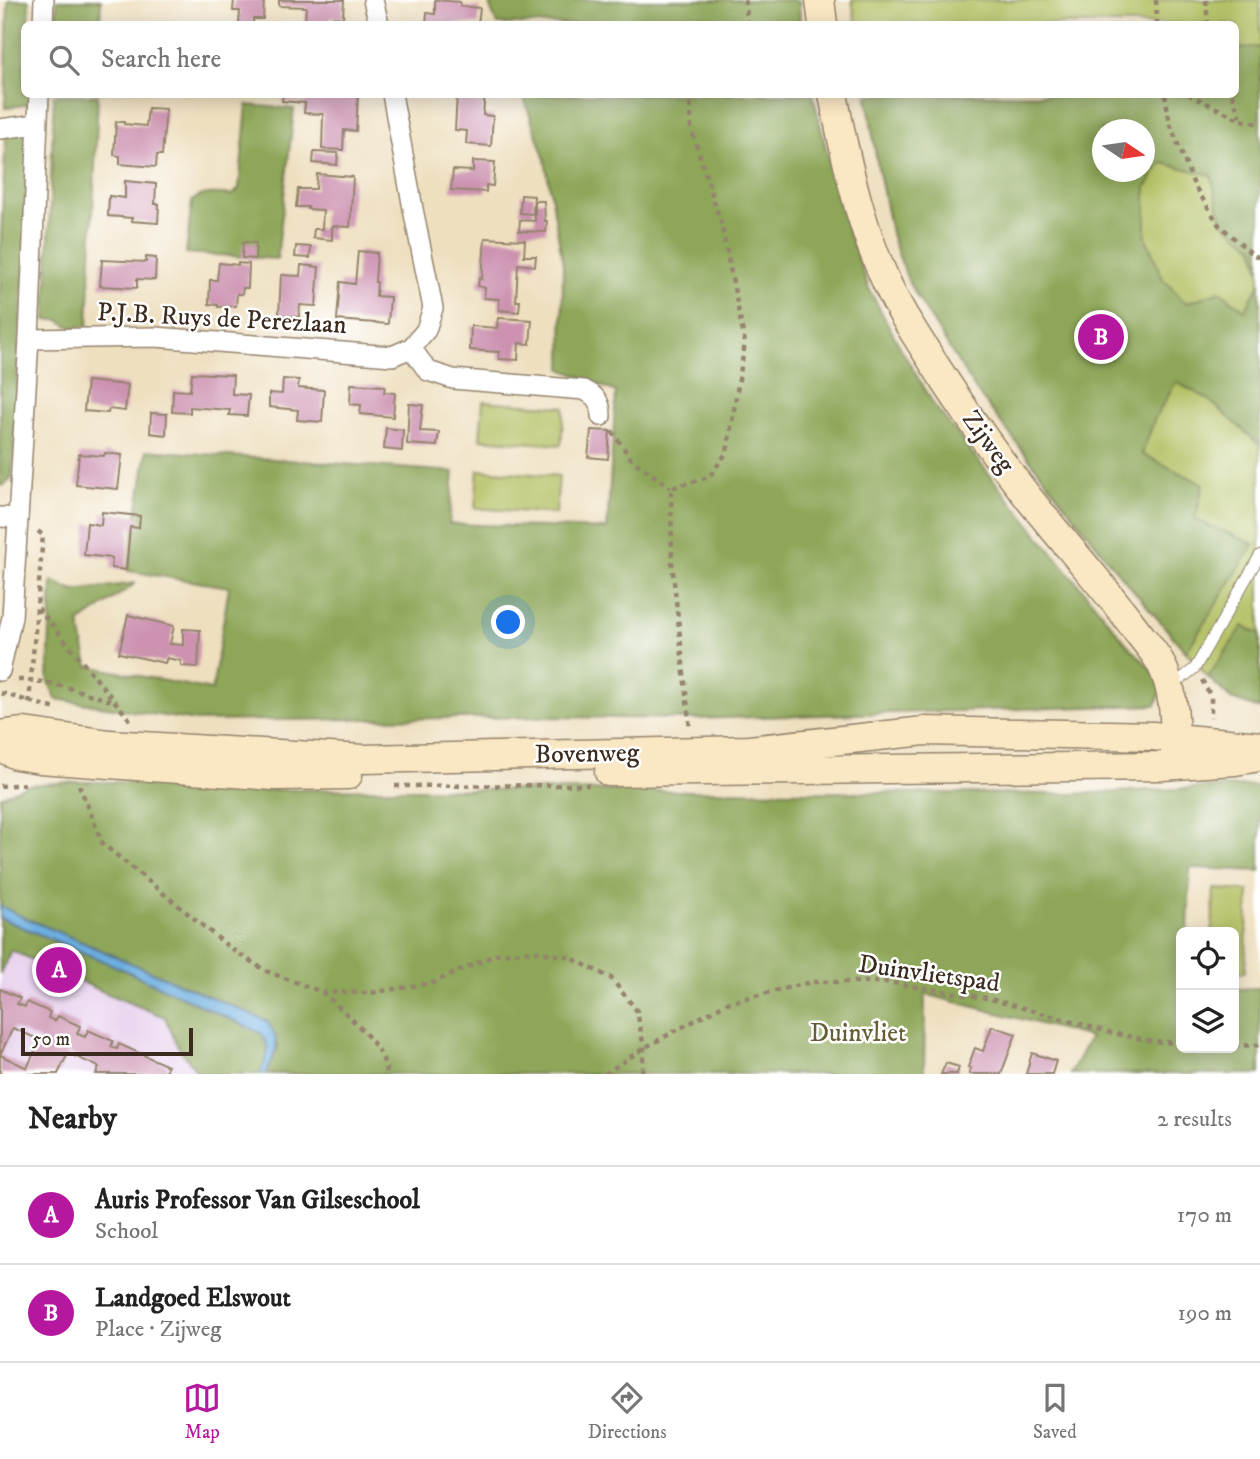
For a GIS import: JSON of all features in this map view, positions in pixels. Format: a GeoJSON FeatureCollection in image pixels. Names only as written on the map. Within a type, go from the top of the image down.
{"type":"FeatureCollection","features":[{"type":"Feature","properties":{"kind":"street"},"geometry":{"type":"LineString","coordinates":[[43,21],[44,0]]}},
{"type":"Feature","properties":{"kind":"street"},"geometry":{"type":"LineString","coordinates":[[373,0],[378,21]]}},
{"type":"Feature","properties":{"kind":"street"},"geometry":{"type":"LineString","coordinates":[[820,0],[823,21]]}},
{"type":"Feature","properties":{"kind":"street"},"geometry":{"type":"LineString","coordinates":[[5,675],[12,617],[9,517],[29,339],[39,98]]}},
{"type":"Feature","properties":{"kind":"street"},"geometry":{"type":"LineString","coordinates":[[394,98],[433,308],[426,330],[411,348],[428,371],[453,379],[584,390],[593,394],[601,404],[601,416]]}},
{"type":"Feature","properties":{"kind":"street","name":"Zijweg"},"geometry":{"type":"LineString","coordinates":[[834,98],[842,145],[867,233],[885,280],[950,390],[1027,496],[1111,596],[1160,662],[1169,689],[1175,751]]}},
{"type":"Feature","properties":{"kind":"street"},"geometry":{"type":"LineString","coordinates":[[0,130],[37,124]]}},
{"type":"Feature","properties":{"kind":"street","name":"P.J.B. Ruys de Perezlaan"},"geometry":{"type":"LineString","coordinates":[[29,339],[156,337],[392,356],[411,348]]}},
{"type":"Feature","properties":{"kind":"street","name":"Bovenweg"},"geometry":{"type":"LineString","coordinates":[[0,735],[24,732],[109,744],[363,759],[749,750],[926,731],[1175,751]]}},
{"type":"Feature","properties":{"kind":"street"},"geometry":{"type":"LineString","coordinates":[[1175,751],[1260,746]]}},
{"type":"Feature","properties":{"kind":"street","name":"Bovenweg"},"geometry":{"type":"LineString","coordinates":[[0,747],[16,755],[40,759],[274,776],[1175,751]]}},
{"type":"Feature","properties":{"kind":"street"},"geometry":{"type":"LineString","coordinates":[[1175,751],[1235,761],[1260,757]]}},
{"type":"Feature","properties":{"kind":"lane"},"geometry":{"type":"LineString","coordinates":[[1169,689],[1195,668],[1260,555]]}},
{"type":"Feature","properties":{"kind":"path"},"geometry":{"type":"LineString","coordinates":[[745,0],[748,21]]}},
{"type":"Feature","properties":{"kind":"path"},"geometry":{"type":"LineString","coordinates":[[1156,0],[1157,21]]}},
{"type":"Feature","properties":{"kind":"path"},"geometry":{"type":"LineString","coordinates":[[1206,0],[1208,21]]}},
{"type":"Feature","properties":{"kind":"path"},"geometry":{"type":"LineString","coordinates":[[671,488],[709,477],[727,452],[745,343],[721,223],[691,128],[690,98]]}},
{"type":"Feature","properties":{"kind":"path"},"geometry":{"type":"LineString","coordinates":[[1166,98],[1170,124],[1194,184],[1219,225],[1260,259]]}},
{"type":"Feature","properties":{"kind":"path"},"geometry":{"type":"LineString","coordinates":[[1196,98],[1241,120],[1260,124]]}},
{"type":"Feature","properties":{"kind":"path"},"geometry":{"type":"LineString","coordinates":[[1233,98],[1241,120]]}},
{"type":"Feature","properties":{"kind":"path"},"geometry":{"type":"LineString","coordinates":[[601,416],[632,460],[671,488]]}},
{"type":"Feature","properties":{"kind":"path"},"geometry":{"type":"LineString","coordinates":[[671,488],[672,564],[691,736]]}},
{"type":"Feature","properties":{"kind":"path"},"geometry":{"type":"LineString","coordinates":[[37,606],[131,722]]}},
{"type":"Feature","properties":{"kind":"path"},"geometry":{"type":"LineString","coordinates":[[1195,668],[1211,696],[1211,724]]}},
{"type":"Feature","properties":{"kind":"path"},"geometry":{"type":"LineString","coordinates":[[5,675],[58,685],[115,702]]}},
{"type":"Feature","properties":{"kind":"path"},"geometry":{"type":"LineString","coordinates":[[0,692],[30,701]]}},
{"type":"Feature","properties":{"kind":"path"},"geometry":{"type":"LineString","coordinates":[[75,777],[103,844],[230,948],[266,971],[322,992],[370,993],[432,983],[497,954],[534,951],[569,957],[611,978],[637,1011],[644,1048],[642,1074]]}},
{"type":"Feature","properties":{"kind":"path","name":"Duinvlietspad"},"geometry":{"type":"LineString","coordinates":[[605,1074],[644,1048],[727,1003],[811,982],[886,982],[987,998],[1112,1033],[1176,1043]]}},
{"type":"Feature","properties":{"kind":"path"},"geometry":{"type":"LineString","coordinates":[[322,992],[373,1042],[387,1067],[386,1074]]}},
{"type":"Feature","properties":{"kind":"path"},"geometry":{"type":"LineString","coordinates":[[1239,1046],[1260,1045]]}},
{"type":"Feature","properties":{"kind":"shaded area"},"geometry":{"type":"Polygon","coordinates":[[[0,918],[237,1022],[246,1074],[0,1074],[0,918]]]}},
{"type":"Feature","properties":{"kind":"green space"},"geometry":{"type":"Polygon","coordinates":[[[8,0],[29,0],[29,21],[21,21],[21,98],[30,98],[30,104],[5,108],[8,0]]]}},
{"type":"Feature","properties":{"kind":"green space"},"geometry":{"type":"Polygon","coordinates":[[[57,0],[101,0],[100,21],[56,21],[57,0]]]}},
{"type":"Feature","properties":{"kind":"green space"},"geometry":{"type":"Polygon","coordinates":[[[491,0],[799,0],[800,21],[496,21],[490,7],[491,0]]]}},
{"type":"Feature","properties":{"kind":"green space"},"geometry":{"type":"Polygon","coordinates":[[[852,0],[1260,0],[1260,709],[1231,699],[1208,677],[1112,565],[975,389],[910,285],[892,237],[867,98],[1239,98],[1239,21],[856,21],[852,0]]]}},
{"type":"Feature","properties":{"kind":"green space"},"geometry":{"type":"Polygon","coordinates":[[[1260,47],[1260,273],[1254,247],[1222,222],[1211,175],[1162,163],[1155,174],[1155,119],[1092,119],[1092,182],[1149,182],[1146,187],[1146,238],[1163,279],[1186,303],[1220,291],[1245,310],[1260,283],[1260,445],[1208,399],[1176,382],[1155,418],[1142,454],[1203,484],[1195,520],[1254,544],[1186,652],[1112,565],[975,389],[910,285],[892,237],[867,98],[1239,98],[1239,48],[1260,47]]]}},
{"type":"Feature","properties":{"kind":"green space"},"geometry":{"type":"Polygon","coordinates":[[[54,98],[98,98],[88,326],[70,326],[60,320],[46,320],[54,98]]]}},
{"type":"Feature","properties":{"kind":"green space"},"geometry":{"type":"Polygon","coordinates":[[[524,98],[814,98],[841,212],[870,291],[900,347],[934,405],[1126,643],[1157,675],[1161,691],[1156,705],[692,719],[551,717],[196,721],[56,699],[48,679],[52,581],[74,591],[136,583],[79,623],[88,666],[212,690],[229,587],[128,571],[147,450],[454,472],[449,524],[607,529],[616,392],[562,369],[563,264],[545,160],[524,98]]]}},
{"type":"Feature","properties":{"kind":"green space"},"geometry":{"type":"Polygon","coordinates":[[[247,105],[294,109],[277,259],[186,253],[192,201],[206,194],[233,195],[239,188],[247,105]]]}},
{"type":"Feature","properties":{"kind":"green space"},"geometry":{"type":"Polygon","coordinates":[[[31,131],[12,477],[3,486],[0,485],[0,255],[6,134],[31,131]]]}},
{"type":"Feature","properties":{"kind":"green space"},"geometry":{"type":"Polygon","coordinates":[[[483,401],[564,407],[561,445],[480,439],[483,401]]]}},
{"type":"Feature","properties":{"kind":"green space"},"geometry":{"type":"Polygon","coordinates":[[[478,470],[559,476],[556,514],[475,508],[478,470]]]}},
{"type":"Feature","properties":{"kind":"green space"},"geometry":{"type":"Polygon","coordinates":[[[1243,626],[1260,634],[1260,709],[1231,699],[1208,677],[1243,626]]]}},
{"type":"Feature","properties":{"kind":"green space","name":"Duinvliet"},"geometry":{"type":"Polygon","coordinates":[[[163,782],[245,790],[1072,794],[1260,785],[1260,871],[1190,868],[1188,927],[1176,927],[1176,1053],[1239,1053],[1239,989],[1260,988],[1260,1074],[1070,1074],[1090,1037],[925,994],[924,1074],[266,1074],[278,1046],[267,1021],[0,906],[0,797],[27,785],[163,782]]]}},
{"type":"Feature","properties":{"kind":"green space"},"geometry":{"type":"Polygon","coordinates":[[[1214,889],[1249,891],[1245,972],[1239,971],[1239,927],[1212,927],[1214,889]]]}},
{"type":"Feature","properties":{"kind":"green space"},"geometry":{"type":"Polygon","coordinates":[[[0,918],[120,968],[261,1033],[268,1049],[260,1074],[199,1074],[177,1045],[165,1017],[11,950],[0,974],[0,918]]]}},
{"type":"Feature","properties":{"kind":"water"},"geometry":{"type":"Polygon","coordinates":[[[0,906],[267,1021],[275,1036],[276,1048],[266,1074],[260,1074],[268,1049],[261,1033],[120,968],[0,918],[0,906]]]}},
{"type":"Feature","properties":{"kind":"building"},"geometry":{"type":"Polygon","coordinates":[[[234,0],[264,0],[263,19],[239,21],[240,11],[233,11],[234,0]]]}},
{"type":"Feature","properties":{"kind":"building"},"geometry":{"type":"Polygon","coordinates":[[[279,0],[344,0],[343,18],[331,17],[331,21],[305,21],[306,7],[279,6],[279,0]]]}},
{"type":"Feature","properties":{"kind":"building"},"geometry":{"type":"Polygon","coordinates":[[[435,0],[460,2],[460,6],[480,8],[478,21],[426,21],[427,13],[435,14],[435,0]]]}},
{"type":"Feature","properties":{"kind":"building"},"geometry":{"type":"Polygon","coordinates":[[[282,98],[358,98],[356,131],[344,130],[343,150],[322,149],[323,114],[304,113],[305,103],[282,101],[282,98]]]}},
{"type":"Feature","properties":{"kind":"building"},"geometry":{"type":"Polygon","coordinates":[[[457,98],[485,98],[483,115],[493,116],[491,146],[466,144],[467,131],[455,130],[457,98]]]}},
{"type":"Feature","properties":{"kind":"building"},"geometry":{"type":"Polygon","coordinates":[[[148,108],[166,109],[162,155],[157,155],[156,167],[120,164],[120,156],[114,155],[116,122],[146,126],[148,108]]]}},
{"type":"Feature","properties":{"kind":"building"},"geometry":{"type":"Polygon","coordinates":[[[314,152],[338,153],[337,165],[313,163],[314,152]]]}},
{"type":"Feature","properties":{"kind":"building"},"geometry":{"type":"Polygon","coordinates":[[[473,161],[495,162],[493,186],[486,185],[486,192],[451,190],[453,170],[473,171],[473,161]]]}},
{"type":"Feature","properties":{"kind":"building"},"geometry":{"type":"Polygon","coordinates":[[[317,174],[353,177],[350,227],[332,226],[332,240],[313,238],[314,229],[322,229],[323,210],[296,207],[298,189],[316,189],[317,174]]]}},
{"type":"Feature","properties":{"kind":"building"},"geometry":{"type":"Polygon","coordinates":[[[125,181],[156,184],[158,223],[108,216],[109,196],[125,198],[125,181]]]}},
{"type":"Feature","properties":{"kind":"building"},"geometry":{"type":"Polygon","coordinates":[[[521,195],[534,196],[533,214],[520,213],[521,195]]]}},
{"type":"Feature","properties":{"kind":"building"},"geometry":{"type":"Polygon","coordinates":[[[535,201],[544,201],[546,232],[519,231],[520,220],[535,221],[535,201]]]}},
{"type":"Feature","properties":{"kind":"building"},"geometry":{"type":"Polygon","coordinates":[[[485,238],[525,240],[524,256],[536,256],[535,266],[518,264],[516,301],[520,301],[519,312],[499,310],[499,299],[484,298],[485,288],[478,286],[479,278],[482,279],[485,238]]]}},
{"type":"Feature","properties":{"kind":"building"},"geometry":{"type":"Polygon","coordinates":[[[243,242],[256,243],[255,259],[242,258],[243,242]]]}},
{"type":"Feature","properties":{"kind":"building"},"geometry":{"type":"Polygon","coordinates":[[[296,246],[311,247],[310,258],[295,257],[296,246]]]}},
{"type":"Feature","properties":{"kind":"building"},"geometry":{"type":"Polygon","coordinates":[[[358,251],[377,253],[376,296],[390,297],[388,324],[337,320],[340,282],[355,284],[358,251]]]}},
{"type":"Feature","properties":{"kind":"building"},"geometry":{"type":"Polygon","coordinates":[[[146,257],[156,258],[155,280],[137,279],[137,288],[100,286],[102,260],[146,262],[146,257]]]}},
{"type":"Feature","properties":{"kind":"building"},"geometry":{"type":"Polygon","coordinates":[[[219,263],[249,264],[248,288],[243,288],[242,294],[237,294],[236,306],[218,307],[209,304],[210,280],[217,280],[219,263]]]}},
{"type":"Feature","properties":{"kind":"building"},"geometry":{"type":"Polygon","coordinates":[[[301,265],[319,267],[316,306],[300,305],[299,317],[279,315],[281,275],[300,276],[301,265]]]}},
{"type":"Feature","properties":{"kind":"building"},"geometry":{"type":"Polygon","coordinates":[[[498,318],[532,320],[530,344],[519,343],[518,360],[499,359],[499,352],[470,350],[471,326],[497,328],[498,318]]]}},
{"type":"Feature","properties":{"kind":"building"},"geometry":{"type":"Polygon","coordinates":[[[192,373],[233,375],[232,394],[249,395],[247,416],[229,415],[230,410],[190,407],[190,413],[172,412],[173,390],[190,391],[192,373]]]}},
{"type":"Feature","properties":{"kind":"building"},"geometry":{"type":"Polygon","coordinates":[[[283,379],[299,380],[298,388],[324,390],[322,422],[297,420],[298,410],[269,407],[269,393],[282,394],[283,379]]]}},
{"type":"Feature","properties":{"kind":"building"},"geometry":{"type":"Polygon","coordinates":[[[87,381],[128,385],[125,411],[84,411],[87,381]]]}},
{"type":"Feature","properties":{"kind":"building"},"geometry":{"type":"Polygon","coordinates":[[[351,384],[385,386],[384,392],[395,393],[393,417],[360,414],[361,405],[350,404],[351,384]]]}},
{"type":"Feature","properties":{"kind":"building"},"geometry":{"type":"Polygon","coordinates":[[[409,404],[423,405],[420,431],[439,432],[437,446],[407,444],[409,404]]]}},
{"type":"Feature","properties":{"kind":"building"},"geometry":{"type":"Polygon","coordinates":[[[151,413],[167,414],[166,435],[150,433],[151,413]]]}},
{"type":"Feature","properties":{"kind":"building"},"geometry":{"type":"Polygon","coordinates":[[[386,428],[403,430],[402,451],[384,449],[386,428]]]}},
{"type":"Feature","properties":{"kind":"building"},"geometry":{"type":"Polygon","coordinates":[[[591,430],[610,431],[608,459],[588,457],[591,430]]]}},
{"type":"Feature","properties":{"kind":"building"},"geometry":{"type":"Polygon","coordinates":[[[105,453],[122,455],[118,489],[76,485],[79,454],[104,456],[105,453]]]}},
{"type":"Feature","properties":{"kind":"building"},"geometry":{"type":"Polygon","coordinates":[[[102,512],[140,516],[139,528],[130,527],[126,570],[111,568],[112,558],[84,555],[87,523],[101,525],[102,512]]]}},
{"type":"Feature","properties":{"kind":"building"},"geometry":{"type":"Polygon","coordinates":[[[128,615],[174,626],[170,644],[183,645],[183,629],[200,630],[198,667],[181,666],[181,661],[167,658],[165,663],[119,653],[128,615]]]}},
{"type":"Feature","properties":{"kind":"building"},"geometry":{"type":"Polygon","coordinates":[[[0,989],[20,998],[17,1004],[25,1007],[27,1002],[50,1012],[48,1018],[55,1021],[58,1016],[80,1026],[77,1034],[85,1037],[88,1030],[113,1041],[111,1047],[117,1049],[119,1044],[168,1066],[165,1071],[171,1074],[96,1074],[99,1067],[68,1053],[58,1074],[0,1074],[0,989]],[[13,1028],[0,1055],[27,1068],[40,1040],[13,1028]]]}},
{"type":"Feature","properties":{"kind":"building"},"geometry":{"type":"Polygon","coordinates":[[[992,1026],[1016,1034],[1001,1074],[969,1074],[971,1068],[968,1067],[975,1048],[983,1051],[992,1026]]]}},
{"type":"Feature","properties":{"kind":"building"},"geometry":{"type":"Polygon","coordinates":[[[1032,1053],[1056,1061],[1052,1074],[1026,1074],[1032,1053]]]}},
{"type":"Feature","properties":{"kind":"building"},"geometry":{"type":"Polygon","coordinates":[[[946,1063],[959,1067],[957,1074],[941,1074],[946,1063]]]}},
{"type":"Feature","properties":{"kind":"place","name":"Landgoed Elswout"},"geometry":{"type":"Point","coordinates":[1101,337]}},
{"type":"Feature","properties":{"kind":"place","name":"Auris Professor Van Gilseschool"},"geometry":{"type":"Point","coordinates":[59,970]}}]}
